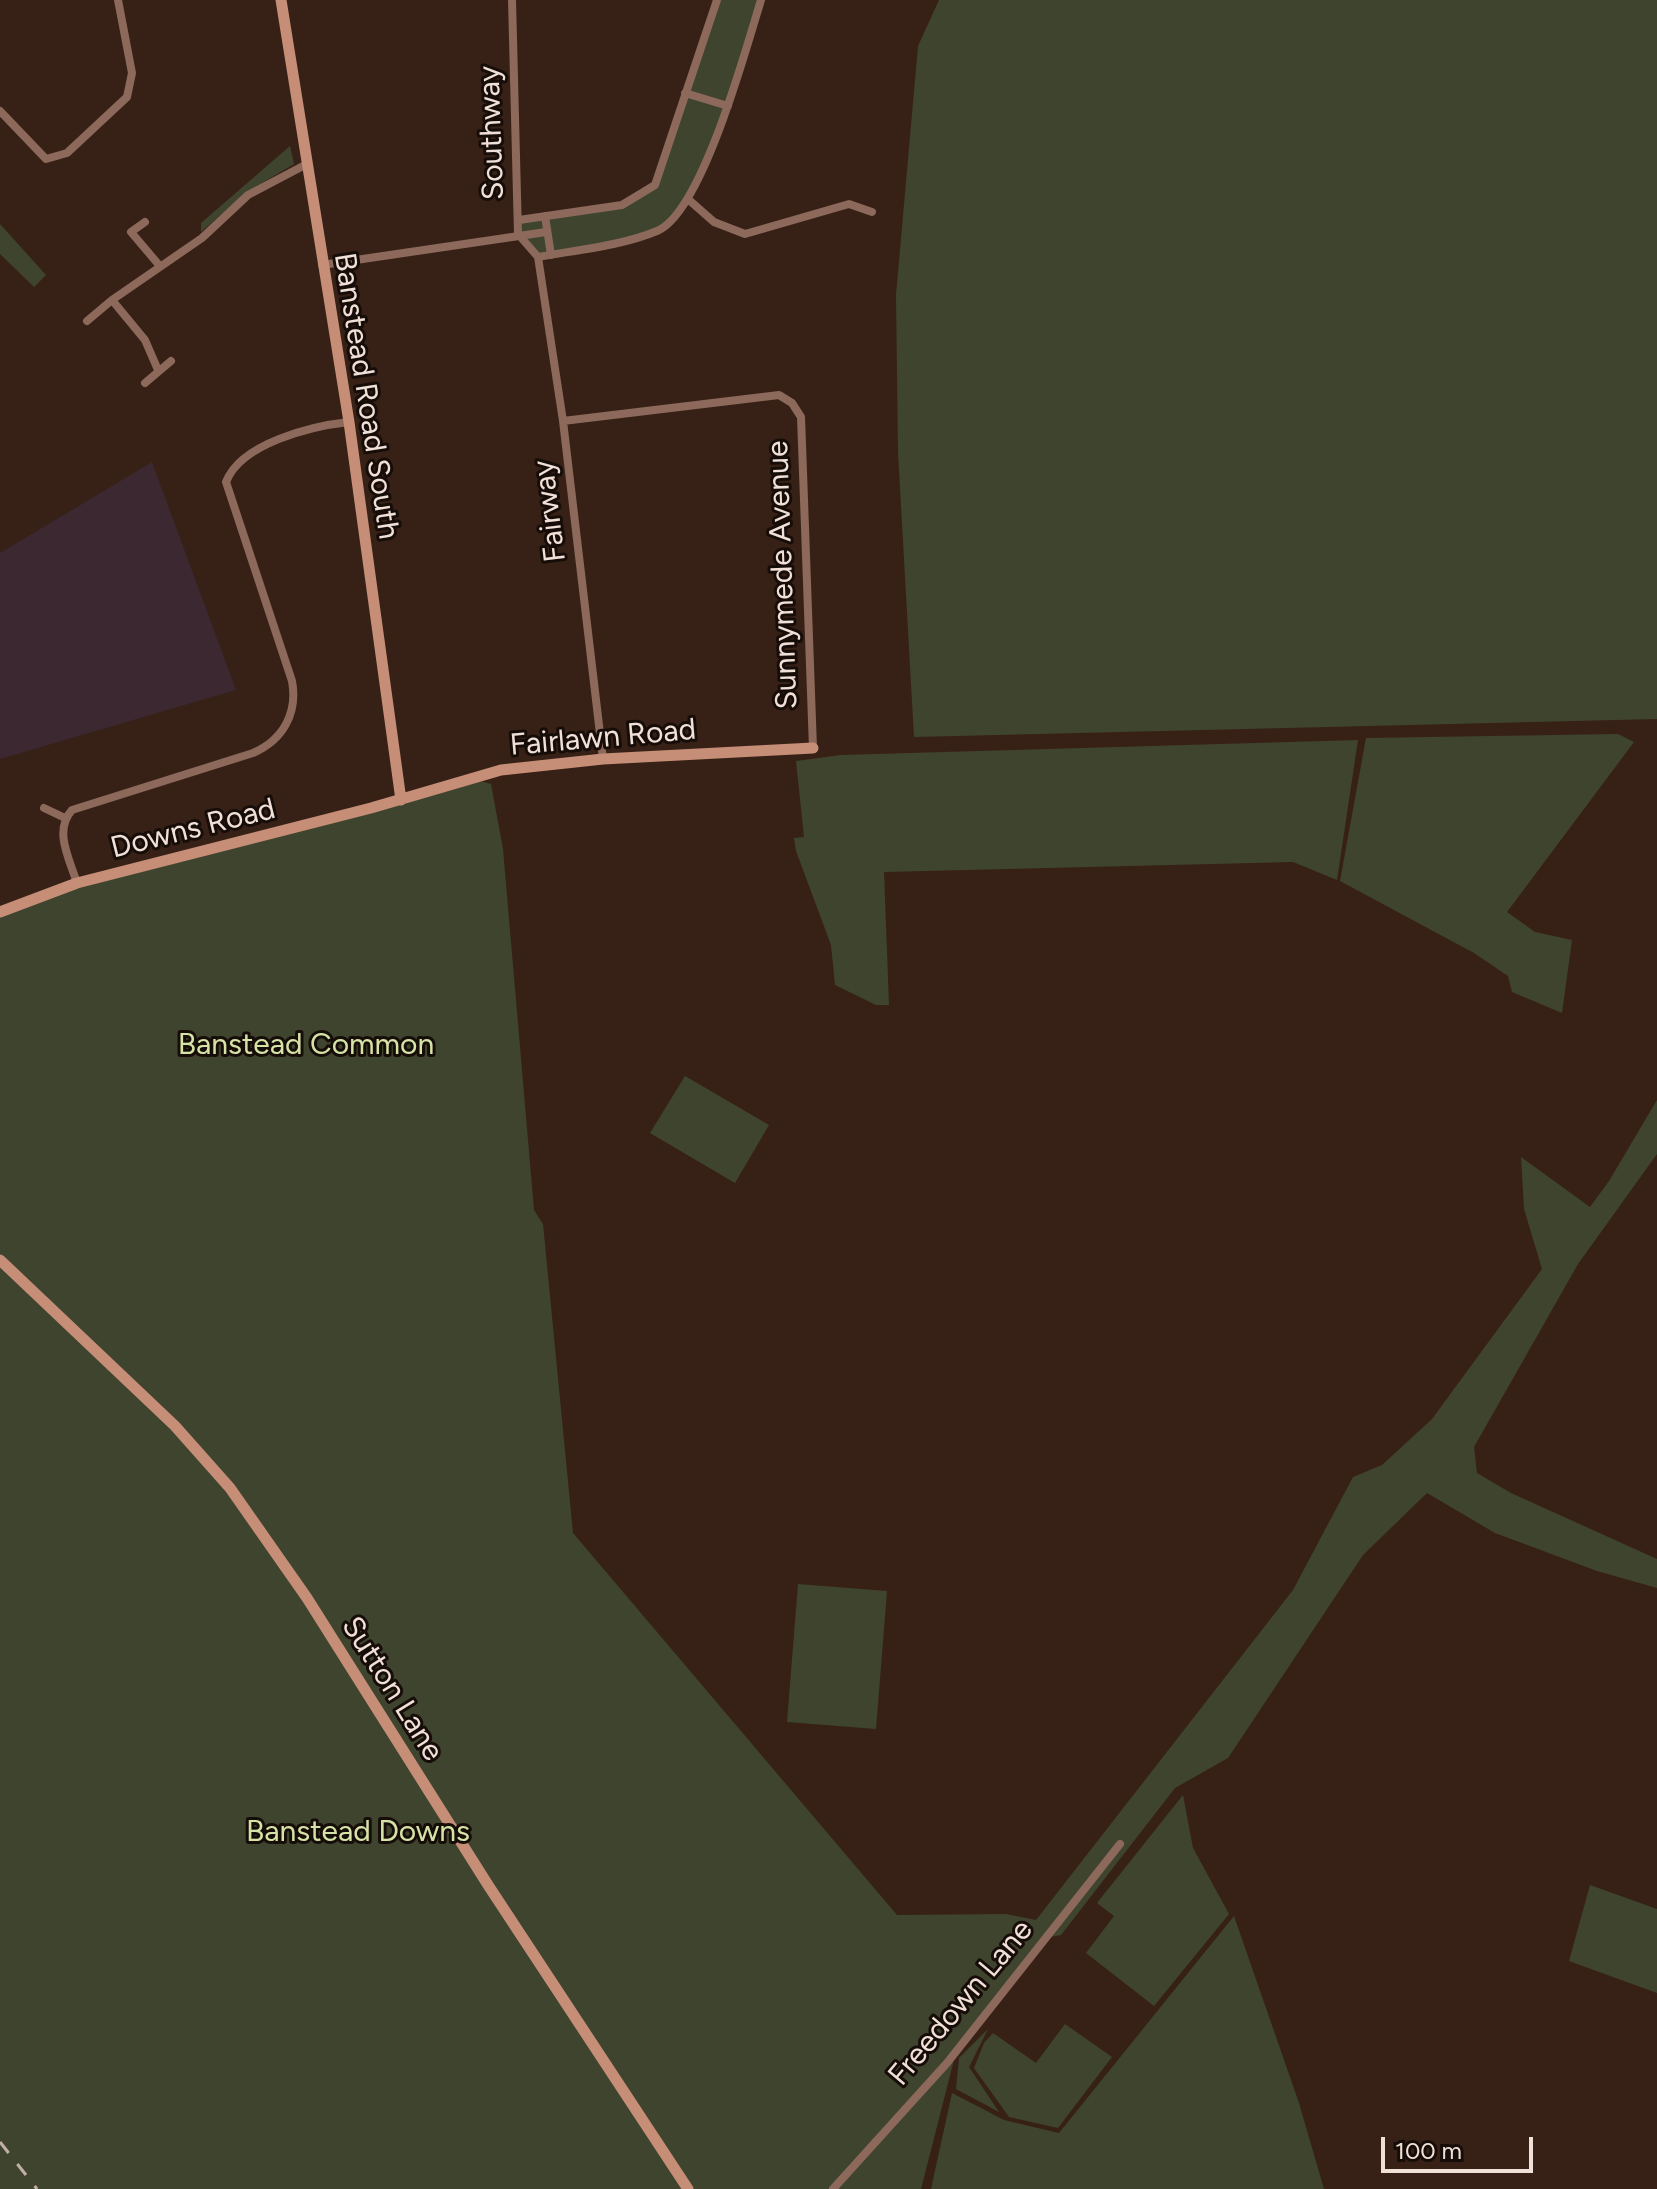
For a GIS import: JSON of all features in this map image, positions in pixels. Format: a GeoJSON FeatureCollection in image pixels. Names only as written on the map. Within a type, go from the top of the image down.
{"type":"FeatureCollection","features":[{"type":"Feature","properties":{"kind":"street"},"geometry":{"type":"LineString","coordinates":[[0,111],[46,159],[67,153],[127,97],[132,73],[118,0]]}},
{"type":"Feature","properties":{"kind":"street","name":"Banstead Road South"},"geometry":{"type":"LineString","coordinates":[[281,0],[305,165],[349,422],[401,800]]}},
{"type":"Feature","properties":{"kind":"street","name":"Southway"},"geometry":{"type":"LineString","coordinates":[[512,0],[518,234],[538,257]]}},
{"type":"Feature","properties":{"kind":"street"},"geometry":{"type":"LineString","coordinates":[[519,220],[622,205],[655,185],[717,0]]}},
{"type":"Feature","properties":{"kind":"street"},"geometry":{"type":"LineString","coordinates":[[538,257],[661,230],[689,200],[728,106],[761,0]]}},
{"type":"Feature","properties":{"kind":"street"},"geometry":{"type":"LineString","coordinates":[[685,93],[728,106]]}},
{"type":"Feature","properties":{"kind":"street"},"geometry":{"type":"LineString","coordinates":[[87,321],[159,265],[202,238],[234,206],[265,183],[305,165]]}},
{"type":"Feature","properties":{"kind":"street"},"geometry":{"type":"LineString","coordinates":[[689,200],[714,222],[745,234],[849,204],[872,212]]}},
{"type":"Feature","properties":{"kind":"street"},"geometry":{"type":"LineString","coordinates":[[545,216],[551,255]]}},
{"type":"Feature","properties":{"kind":"street"},"geometry":{"type":"LineString","coordinates":[[145,222],[131,232],[159,265]]}},
{"type":"Feature","properties":{"kind":"street"},"geometry":{"type":"LineString","coordinates":[[322,265],[546,232]]}},
{"type":"Feature","properties":{"kind":"street","name":"Fairway"},"geometry":{"type":"LineString","coordinates":[[538,257],[563,421],[603,759]]}},
{"type":"Feature","properties":{"kind":"street"},"geometry":{"type":"LineString","coordinates":[[112,300],[145,340],[158,370]]}},
{"type":"Feature","properties":{"kind":"street"},"geometry":{"type":"LineString","coordinates":[[145,383],[171,361]]}},
{"type":"Feature","properties":{"kind":"street","name":"Sunnymede Avenue"},"geometry":{"type":"LineString","coordinates":[[563,421],[779,395],[792,403],[801,417],[813,748]]}},
{"type":"Feature","properties":{"kind":"street"},"geometry":{"type":"LineString","coordinates":[[77,883],[62,833],[65,818],[72,810],[253,753],[280,734],[292,710],[292,681],[226,482],[240,464],[281,437],[349,422]]}},
{"type":"Feature","properties":{"kind":"street","name":"Fairlawn Road"},"geometry":{"type":"LineString","coordinates":[[401,800],[501,770],[603,759],[813,748]]}},
{"type":"Feature","properties":{"kind":"street","name":"Downs Road"},"geometry":{"type":"LineString","coordinates":[[0,912],[77,883],[401,800]]}},
{"type":"Feature","properties":{"kind":"street"},"geometry":{"type":"LineString","coordinates":[[44,808],[65,818]]}},
{"type":"Feature","properties":{"kind":"street","name":"Sutton Lane"},"geometry":{"type":"LineString","coordinates":[[0,1260],[175,1426],[230,1488],[307,1598],[480,1872],[688,2189]]}},
{"type":"Feature","properties":{"kind":"street","name":"Freedown Lane"},"geometry":{"type":"LineString","coordinates":[[833,2189],[947,2063],[1120,1844]]}},
{"type":"Feature","properties":{"kind":"shaded area"},"geometry":{"type":"Polygon","coordinates":[[[152,462],[236,690],[0,759],[0,553],[152,462]]]}},
{"type":"Feature","properties":{"kind":"green space"},"geometry":{"type":"Polygon","coordinates":[[[717,0],[761,0],[721,127],[690,194],[674,218],[657,231],[643,236],[538,257],[518,234],[519,220],[622,205],[655,185],[717,0]]]}},
{"type":"Feature","properties":{"kind":"green space"},"geometry":{"type":"Polygon","coordinates":[[[939,0],[1657,0],[1657,719],[914,737],[898,452],[896,295],[918,46],[939,0]]]}},
{"type":"Feature","properties":{"kind":"green space"},"geometry":{"type":"Polygon","coordinates":[[[290,146],[294,164],[247,192],[201,232],[201,223],[290,146]]]}},
{"type":"Feature","properties":{"kind":"green space"},"geometry":{"type":"Polygon","coordinates":[[[0,224],[46,275],[34,287],[0,254],[0,224]]]}},
{"type":"Feature","properties":{"kind":"green space"},"geometry":{"type":"Polygon","coordinates":[[[1618,734],[1634,742],[1507,912],[1535,932],[1572,940],[1562,1013],[1512,992],[1508,976],[1474,953],[1340,881],[1366,738],[1618,734]]]}},
{"type":"Feature","properties":{"kind":"green space"},"geometry":{"type":"Polygon","coordinates":[[[1358,740],[1337,880],[1293,862],[884,872],[889,1005],[876,1005],[835,985],[831,945],[796,851],[794,838],[804,837],[796,761],[841,755],[1358,740]]]}},
{"type":"Feature","properties":{"kind":"green space","name":"Banstead Downs"},"geometry":{"type":"Polygon","coordinates":[[[472,779],[491,784],[503,849],[534,1210],[543,1224],[573,1533],[897,1915],[1006,1914],[1036,1920],[1293,1590],[1353,1477],[1382,1465],[1432,1419],[1542,1269],[1524,1209],[1521,1157],[1590,1207],[1657,1100],[1657,1154],[1578,1264],[1474,1447],[1477,1473],[1511,1493],[1657,1559],[1657,1588],[1597,1571],[1495,1533],[1427,1493],[1363,1555],[1228,1758],[1175,1788],[1061,1935],[1050,1937],[956,2052],[921,2189],[0,2189],[0,917],[77,883],[472,779]]]}},
{"type":"Feature","properties":{"kind":"green space"},"geometry":{"type":"Polygon","coordinates":[[[685,1076],[769,1125],[735,1183],[650,1133],[685,1076]]]}},
{"type":"Feature","properties":{"kind":"green space"},"geometry":{"type":"Polygon","coordinates":[[[798,1584],[887,1591],[876,1729],[787,1722],[798,1584]]]}},
{"type":"Feature","properties":{"kind":"green space"},"geometry":{"type":"Polygon","coordinates":[[[1183,1795],[1193,1848],[1229,1914],[1154,2006],[1086,1953],[1114,1916],[1097,1903],[1183,1795]]]}},
{"type":"Feature","properties":{"kind":"green space"},"geometry":{"type":"Polygon","coordinates":[[[1590,1885],[1657,1909],[1657,1993],[1569,1961],[1590,1885]]]}},
{"type":"Feature","properties":{"kind":"green space"},"geometry":{"type":"Polygon","coordinates":[[[1234,1916],[1299,2103],[1324,2189],[931,2189],[952,2093],[1004,2120],[1059,2133],[1234,1916]]]}},
{"type":"Feature","properties":{"kind":"green space"},"geometry":{"type":"Polygon","coordinates":[[[1065,2024],[1112,2057],[1058,2128],[1009,2117],[974,2068],[984,2043],[993,2033],[1036,2063],[1065,2024]]]}},
{"type":"Feature","properties":{"kind":"green space"},"geometry":{"type":"Polygon","coordinates":[[[988,2029],[969,2067],[999,2112],[956,2089],[959,2058],[988,2029]]]}},
{"type":"Feature","properties":{"kind":"railway"},"geometry":{"type":"LineString","coordinates":[[0,2142],[37,2189]]}},
{"type":"Feature","properties":{"kind":"park label","name":"Banstead Common"},"geometry":{"type":"Point","coordinates":[306,1045]}}]}
